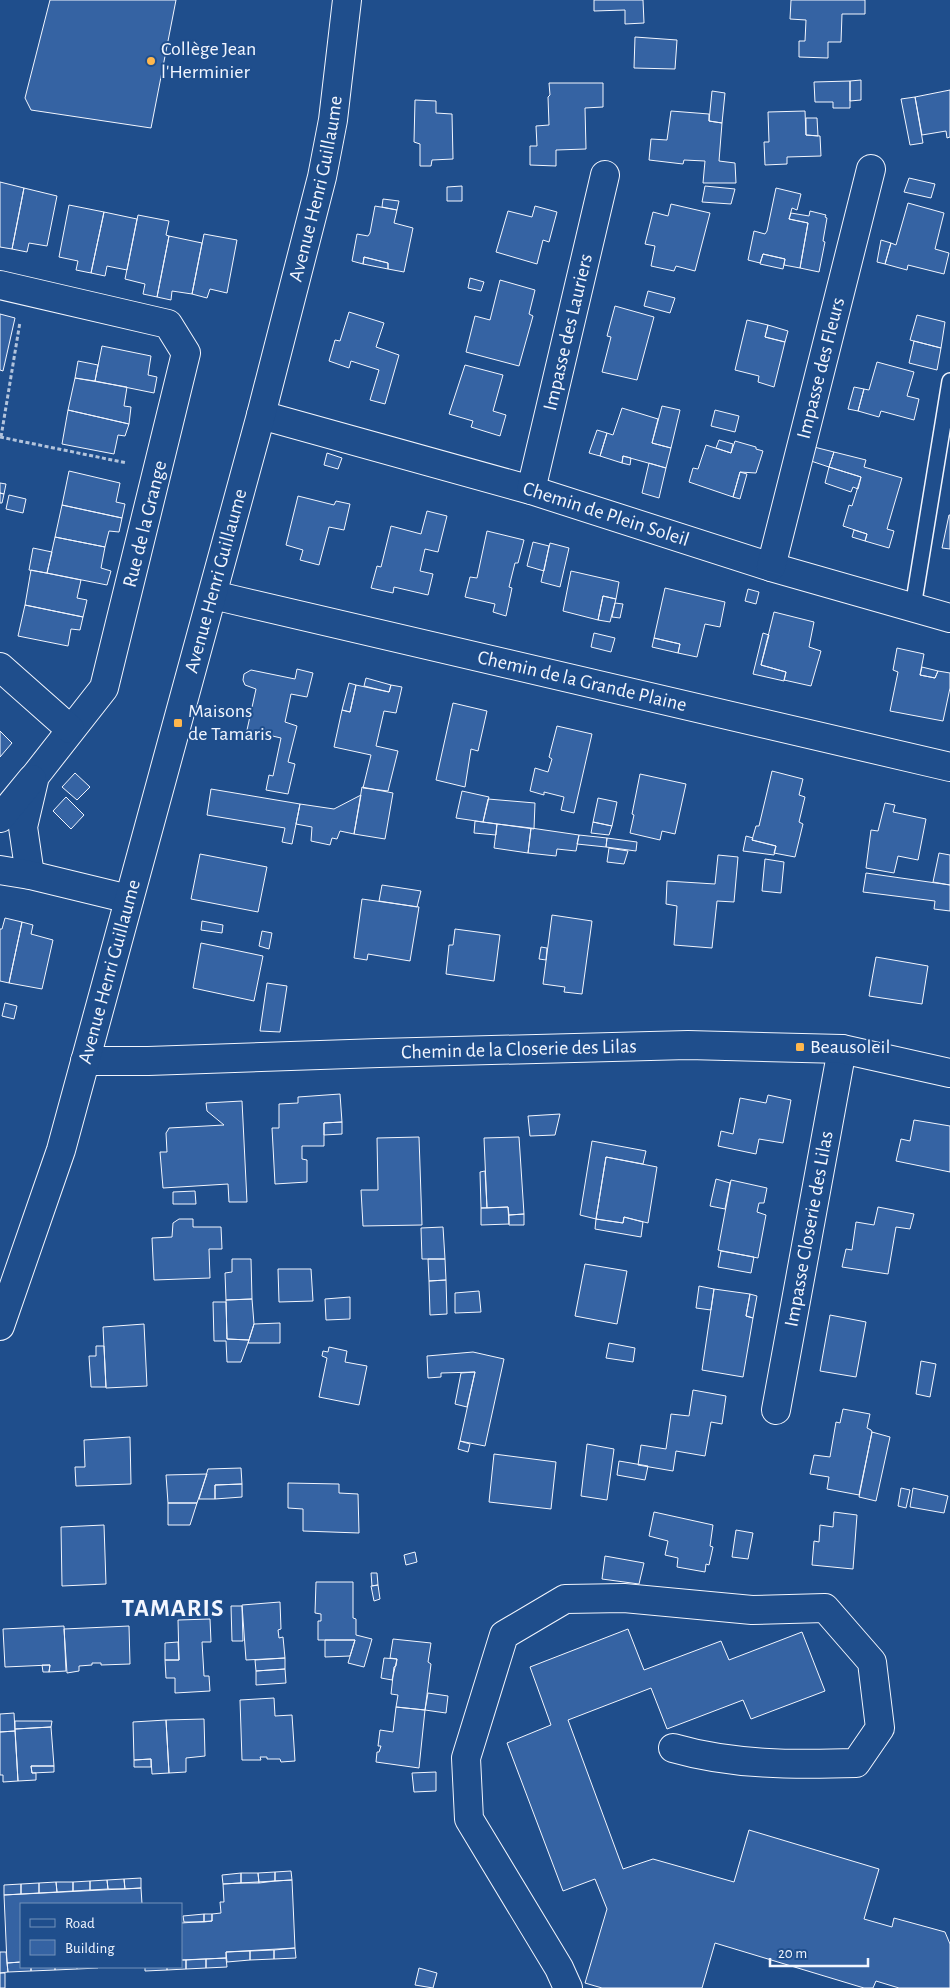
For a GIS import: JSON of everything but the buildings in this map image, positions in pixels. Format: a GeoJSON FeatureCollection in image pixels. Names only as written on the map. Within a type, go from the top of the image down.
{"type":"FeatureCollection","features":[{"type":"Feature","properties":{"kind":"street","name":"Avenue Henri Guillaume"},"geometry":{"type":"LineString","coordinates":[[0,1326],[61,1150],[261,415],[324,168],[334,120],[347,0]]}},
{"type":"Feature","properties":{"kind":"street","name":"Impasse des Fleurs"},"geometry":{"type":"LineString","coordinates":[[771,567],[871,169]]}},
{"type":"Feature","properties":{"kind":"street","name":"Impasse des Lauriers"},"geometry":{"type":"LineString","coordinates":[[531,490],[605,175]]}},
{"type":"Feature","properties":{"kind":"street","name":"Rue de la Grange"},"geometry":{"type":"LineString","coordinates":[[13,288],[168,324],[186,354],[104,688],[35,776],[23,827],[30,876]]}},
{"type":"Feature","properties":{"kind":"street","name":"Chemin de Plein Soleil"},"geometry":{"type":"LineString","coordinates":[[261,415],[531,490],[771,567],[950,618]]}},
{"type":"Feature","properties":{"kind":"street","name":"Chemin de la Grande Plaine"},"geometry":{"type":"LineString","coordinates":[[213,595],[950,767]]}},
{"type":"Feature","properties":{"kind":"street"},"geometry":{"type":"LineString","coordinates":[[0,667],[70,729]]}},
{"type":"Feature","properties":{"kind":"street"},"geometry":{"type":"LineString","coordinates":[[0,818],[35,776]]}},
{"type":"Feature","properties":{"kind":"street"},"geometry":{"type":"LineString","coordinates":[[0,870],[129,899]]}},
{"type":"Feature","properties":{"kind":"street","name":"Chemin de la Closerie des Lilas"},"geometry":{"type":"LineString","coordinates":[[85,1061],[148,1061],[688,1045],[842,1049],[950,1073]]}},
{"type":"Feature","properties":{"kind":"street","name":"Impasse Closerie des Lilas"},"geometry":{"type":"LineString","coordinates":[[776,1410],[842,1049]]}},
{"type":"Feature","properties":{"kind":"street"},"geometry":{"type":"LineString","coordinates":[[568,1988],[559,1968],[469,1820],[466,1758],[504,1635],[565,1599],[624,1598],[752,1610],[825,1608],[872,1662],[880,1728],[856,1763],[806,1765],[757,1763],[698,1755],[673,1748]]}},
{"type":"Feature","properties":{"kind":"lane"},"geometry":{"type":"LineString","coordinates":[[913,607],[950,380]]}},
{"type":"Feature","properties":{"kind":"path"},"geometry":{"type":"LineString","coordinates":[[13,288],[1,437],[158,470]]}},
{"type":"Feature","properties":{"kind":"place","name":"Collège Jean l'Herminier"},"geometry":{"type":"Point","coordinates":[151,61]}},
{"type":"Feature","properties":{"kind":"place","name":"Maisons de Tamaris"},"geometry":{"type":"Point","coordinates":[178,723]}},
{"type":"Feature","properties":{"kind":"place","name":"Beausoleil"},"geometry":{"type":"Point","coordinates":[800,1047]}},
{"type":"Feature","properties":{"kind":"district","name":"TAMARIS"},"geometry":{"type":"Point","coordinates":[173,1608]}}]}
